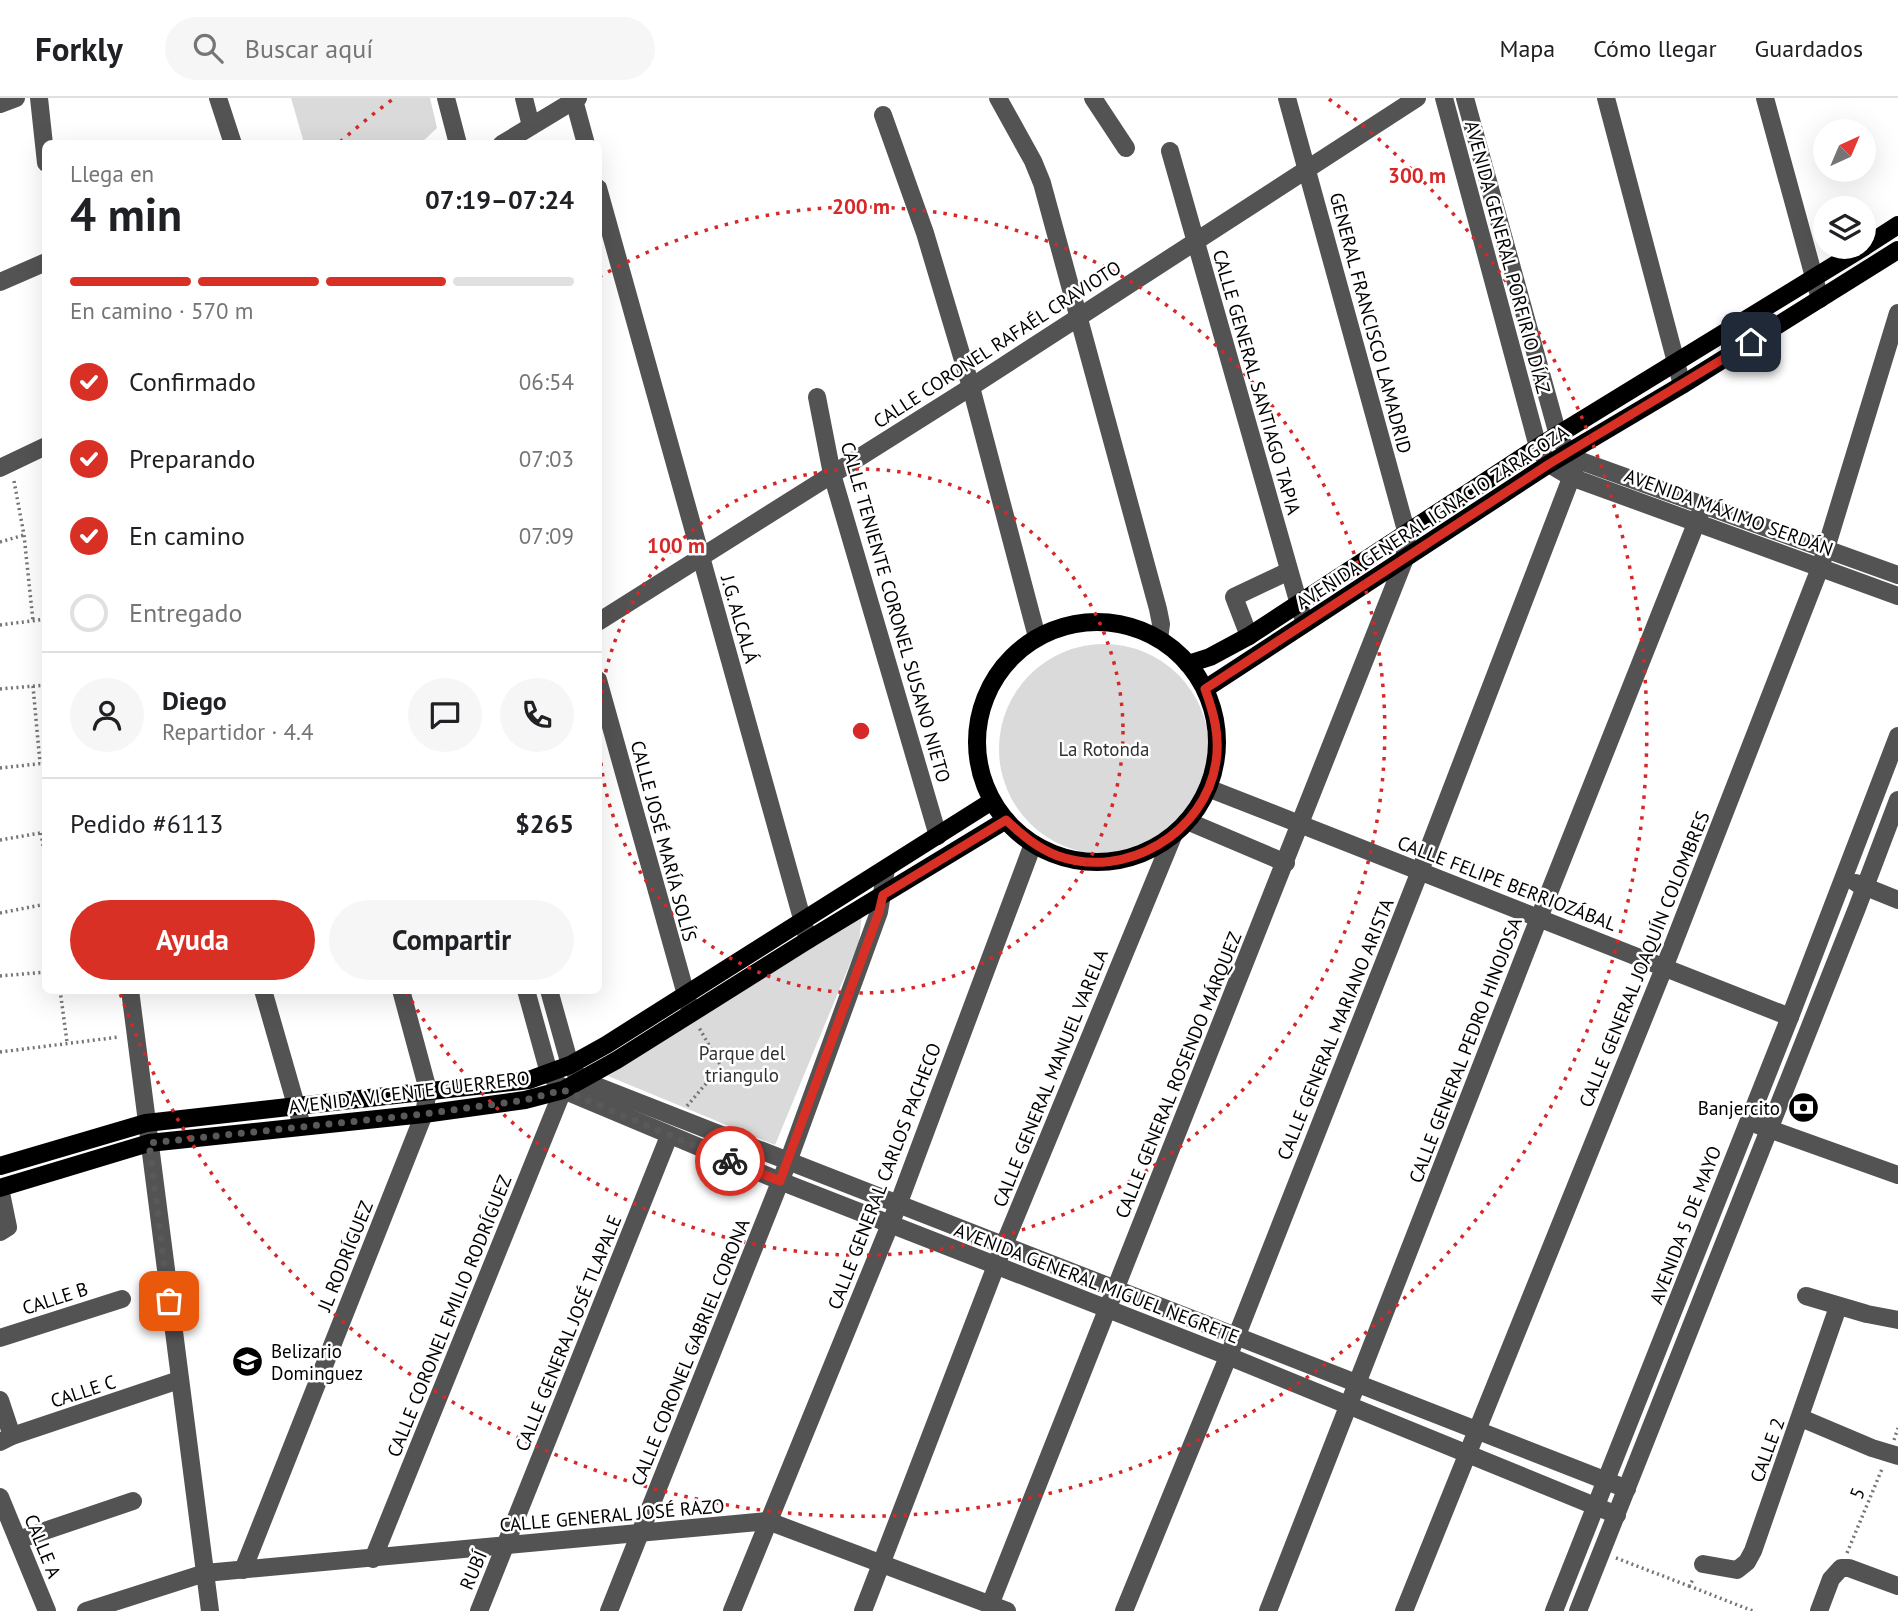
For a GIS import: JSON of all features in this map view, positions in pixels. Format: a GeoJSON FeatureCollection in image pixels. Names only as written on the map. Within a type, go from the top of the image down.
{"type":"FeatureCollection","features":[{"type":"Feature","properties":{"kind":"main road","name":"AVENIDA GENERAL IGNACIO ZARAGOZA"},"geometry":{"type":"LineString","coordinates":[[1876,239],[1898,225]]}},
{"type":"Feature","properties":{"kind":"main road","name":"AVENIDA GENERAL IGNACIO ZARAGOZA"},"geometry":{"type":"LineString","coordinates":[[1205,689],[1549,464],[1573,456],[1898,250]]}},
{"type":"Feature","properties":{"kind":"main road","name":"AVENIDA GENERAL IGNACIO ZARAGOZA"},"geometry":{"type":"LineString","coordinates":[[1188,664],[1210,657],[1249,636],[1538,447],[1845,259]]}},
{"type":"Feature","properties":{"kind":"main road"},"geometry":{"type":"LineString","coordinates":[[1086,622],[1111,622],[1136,628],[1159,639],[1175,650],[1188,664],[1205,689],[1214,713],[1216,764],[1208,788],[1194,814],[1173,836],[1147,852],[1119,860],[1089,862],[1060,856],[1033,844],[1006,820],[992,801],[980,772],[976,741],[981,709],[993,681],[1012,656],[1037,637],[1061,627],[1086,622]]}},
{"type":"Feature","properties":{"kind":"main road","name":"AVENIDA VICENTE GUERRERO"},"geometry":{"type":"LineString","coordinates":[[0,1166],[146,1123],[529,1080],[549,1073],[606,1045],[992,801]]}},
{"type":"Feature","properties":{"kind":"main road","name":"AVENIDA VICENTE GUERRERO"},"geometry":{"type":"LineString","coordinates":[[0,1188],[149,1143],[424,1114],[525,1100],[563,1090],[617,1060],[1006,820]]}},
{"type":"Feature","properties":{"kind":"street"},"geometry":{"type":"LineString","coordinates":[[0,104],[16,98]]}},
{"type":"Feature","properties":{"kind":"street"},"geometry":{"type":"LineString","coordinates":[[39,98],[44,140]]}},
{"type":"Feature","properties":{"kind":"street"},"geometry":{"type":"LineString","coordinates":[[218,98],[232,140]]}},
{"type":"Feature","properties":{"kind":"street"},"geometry":{"type":"LineString","coordinates":[[446,98],[457,140]]}},
{"type":"Feature","properties":{"kind":"street"},"geometry":{"type":"LineString","coordinates":[[524,98],[531,126]]}},
{"type":"Feature","properties":{"kind":"street"},"geometry":{"type":"LineString","coordinates":[[998,98],[1033,161],[1042,183],[1158,609],[1161,624],[1159,639]]}},
{"type":"Feature","properties":{"kind":"street"},"geometry":{"type":"LineString","coordinates":[[1093,98],[1126,148]]}},
{"type":"Feature","properties":{"kind":"street","name":"GENERAL FRANCISCO LAMADRID"},"geometry":{"type":"LineString","coordinates":[[1287,98],[1407,534],[1404,561]]}},
{"type":"Feature","properties":{"kind":"street","name":"CALLE CORONEL RAFAÉL CRAVIOTO"},"geometry":{"type":"LineString","coordinates":[[602,619],[971,387],[1417,98]]}},
{"type":"Feature","properties":{"kind":"street","name":"AVENIDA GENERAL PORFIRIO DÍAZ"},"geometry":{"type":"LineString","coordinates":[[1444,98],[1538,447],[1549,464]]}},
{"type":"Feature","properties":{"kind":"street","name":"AVENIDA GENERAL PORFIRIO DÍAZ"},"geometry":{"type":"LineString","coordinates":[[1465,98],[1558,435],[1573,456]]}},
{"type":"Feature","properties":{"kind":"street"},"geometry":{"type":"LineString","coordinates":[[1606,98],[1682,385]]}},
{"type":"Feature","properties":{"kind":"street"},"geometry":{"type":"LineString","coordinates":[[1765,98],[1820,299]]}},
{"type":"Feature","properties":{"kind":"street"},"geometry":{"type":"LineString","coordinates":[[508,140],[576,99],[585,140]]}},
{"type":"Feature","properties":{"kind":"street"},"geometry":{"type":"LineString","coordinates":[[883,115],[925,233],[971,387],[1037,637]]}},
{"type":"Feature","properties":{"kind":"street","name":"CALLE GENERAL SANTIAGO TAPIA"},"geometry":{"type":"LineString","coordinates":[[1170,151],[1306,625]]}},
{"type":"Feature","properties":{"kind":"street","name":"J.G. ALCALÁ"},"geometry":{"type":"LineString","coordinates":[[602,201],[808,940]]}},
{"type":"Feature","properties":{"kind":"street"},"geometry":{"type":"LineString","coordinates":[[0,282],[42,264]]}},
{"type":"Feature","properties":{"kind":"street","name":"CALLE GENERAL JOAQUÍN COLOMBRES"},"geometry":{"type":"LineString","coordinates":[[1404,1611],[1664,968],[1823,559],[1898,313]]}},
{"type":"Feature","properties":{"kind":"street","name":"CALLE TENIENTE CORONEL SUSANO NIETO"},"geometry":{"type":"LineString","coordinates":[[817,397],[832,474],[937,836]]}},
{"type":"Feature","properties":{"kind":"street"},"geometry":{"type":"LineString","coordinates":[[6,465],[42,448]]}},
{"type":"Feature","properties":{"kind":"street","name":"AVENIDA MÁXIMO SERDÁN"},"geometry":{"type":"LineString","coordinates":[[1573,456],[1700,514]]}},
{"type":"Feature","properties":{"kind":"street","name":"CALLE GENERAL MARIANO ARISTA"},"geometry":{"type":"LineString","coordinates":[[1124,1611],[1237,1335],[1420,871],[1571,477],[1573,456]]}},
{"type":"Feature","properties":{"kind":"street","name":"AVENIDA MÁXIMO SERDÁN"},"geometry":{"type":"LineString","coordinates":[[1549,464],[1571,477],[1700,514],[1823,559],[1898,596]]}},
{"type":"Feature","properties":{"kind":"street","name":"CALLE GENERAL PEDRO HINOJOSA"},"geometry":{"type":"LineString","coordinates":[[1268,1611],[1700,514]]}},
{"type":"Feature","properties":{"kind":"street","name":"AVENIDA MÁXIMO SERDÁN"},"geometry":{"type":"LineString","coordinates":[[1823,559],[1898,575]]}},
{"type":"Feature","properties":{"kind":"street","name":"CALLE GENERAL ROSENDO MÁRQUEZ"},"geometry":{"type":"LineString","coordinates":[[998,1608],[1115,1288],[1404,561]]}},
{"type":"Feature","properties":{"kind":"street"},"geometry":{"type":"LineString","coordinates":[[1249,636],[1234,597],[1289,570]]}},
{"type":"Feature","properties":{"kind":"street","name":"CALLE JOSÉ MARÍA SOLÍS"},"geometry":{"type":"LineString","coordinates":[[602,695],[691,1012]]}},
{"type":"Feature","properties":{"kind":"street","name":"AVENIDA 5 DE MAYO"},"geometry":{"type":"LineString","coordinates":[[1554,1611],[1790,1017],[1898,736]]}},
{"type":"Feature","properties":{"kind":"street","name":"CALLE FELIPE BERRIOZÁBAL"},"geometry":{"type":"LineString","coordinates":[[1208,788],[1790,1017]]}},
{"type":"Feature","properties":{"kind":"street"},"geometry":{"type":"LineString","coordinates":[[1578,1611],[1897,805]]}},
{"type":"Feature","properties":{"kind":"street"},"geometry":{"type":"LineString","coordinates":[[1187,821],[1286,863]]}},
{"type":"Feature","properties":{"kind":"street","name":"CALLE GENERAL MANUEL VARELA"},"geometry":{"type":"LineString","coordinates":[[863,1611],[1004,1245],[1173,836]]}},
{"type":"Feature","properties":{"kind":"street","name":"CALLE GENERAL CARLOS PACHECO"},"geometry":{"type":"LineString","coordinates":[[732,1611],[898,1205],[1033,844]]}},
{"type":"Feature","properties":{"kind":"street","name":"CALLE CORONEL GABRIEL CORONA"},"geometry":{"type":"LineString","coordinates":[[609,1611],[788,1162],[879,912],[886,869]]}},
{"type":"Feature","properties":{"kind":"street"},"geometry":{"type":"LineString","coordinates":[[1843,877],[1898,900]]}},
{"type":"Feature","properties":{"kind":"street"},"geometry":{"type":"LineString","coordinates":[[130,994],[210,1611]]}},
{"type":"Feature","properties":{"kind":"street"},"geometry":{"type":"LineString","coordinates":[[264,994],[302,1126]]}},
{"type":"Feature","properties":{"kind":"street"},"geometry":{"type":"LineString","coordinates":[[402,994],[428,1090]]}},
{"type":"Feature","properties":{"kind":"street"},"geometry":{"type":"LineString","coordinates":[[527,994],[549,1073],[563,1090]]}},
{"type":"Feature","properties":{"kind":"street"},"geometry":{"type":"LineString","coordinates":[[550,994],[570,1065],[581,1080]]}},
{"type":"Feature","properties":{"kind":"street","name":"AVENIDA GENERAL MIGUEL NEGRETE"},"geometry":{"type":"LineString","coordinates":[[581,1080],[1627,1489]]}},
{"type":"Feature","properties":{"kind":"street","name":"JL RODRÍGUEZ"},"geometry":{"type":"LineString","coordinates":[[243,1570],[424,1114],[428,1090]]}},
{"type":"Feature","properties":{"kind":"street","name":"AVENIDA GENERAL MIGUEL NEGRETE"},"geometry":{"type":"LineString","coordinates":[[563,1090],[668,1136],[1228,1356],[1617,1514]]}},
{"type":"Feature","properties":{"kind":"street","name":"CALLE CORONEL EMILIO RODRÍGUEZ"},"geometry":{"type":"LineString","coordinates":[[373,1559],[563,1090]]}},
{"type":"Feature","properties":{"kind":"street"},"geometry":{"type":"LineString","coordinates":[[1748,1122],[1898,1175]]}},
{"type":"Feature","properties":{"kind":"street","name":"CALLE GENERAL JOSÉ TLAPALE"},"geometry":{"type":"LineString","coordinates":[[506,1546],[668,1136]]}},
{"type":"Feature","properties":{"kind":"street"},"geometry":{"type":"LineString","coordinates":[[0,1188],[4,1229]]}},
{"type":"Feature","properties":{"kind":"street"},"geometry":{"type":"LineString","coordinates":[[1806,1296],[1839,1307],[1898,1320]]}},
{"type":"Feature","properties":{"kind":"street","name":"CALLE B"},"geometry":{"type":"LineString","coordinates":[[0,1338],[122,1298]]}},
{"type":"Feature","properties":{"kind":"street","name":"CALLE 2"},"geometry":{"type":"LineString","coordinates":[[1703,1564],[1737,1570],[1747,1562],[1753,1551],[1839,1307]]}},
{"type":"Feature","properties":{"kind":"street"},"geometry":{"type":"LineString","coordinates":[[1652,1367],[1671,1376]]}},
{"type":"Feature","properties":{"kind":"street","name":"CALLE C"},"geometry":{"type":"LineString","coordinates":[[6,1439],[179,1380]]}},
{"type":"Feature","properties":{"kind":"street"},"geometry":{"type":"LineString","coordinates":[[0,1399],[6,1439]]}},
{"type":"Feature","properties":{"kind":"street"},"geometry":{"type":"LineString","coordinates":[[1801,1418],[1893,1455]]}},
{"type":"Feature","properties":{"kind":"street","name":"CALLE A"},"geometry":{"type":"LineString","coordinates":[[0,1497],[47,1611]]}},
{"type":"Feature","properties":{"kind":"street"},"geometry":{"type":"LineString","coordinates":[[18,1540],[133,1501]]}},
{"type":"Feature","properties":{"kind":"street","name":"CALLE GENERAL JOSÉ RAZO"},"geometry":{"type":"LineString","coordinates":[[86,1611],[205,1573],[768,1521],[998,1608]]}},
{"type":"Feature","properties":{"kind":"street","name":"RUBÍ"},"geometry":{"type":"LineString","coordinates":[[479,1611],[506,1546]]}},
{"type":"Feature","properties":{"kind":"street"},"geometry":{"type":"LineString","coordinates":[[1819,1611],[1839,1570],[1849,1568],[1898,1586]]}},
{"type":"Feature","properties":{"kind":"path"},"geometry":{"type":"LineString","coordinates":[[6,465],[24,535],[33,621]]}},
{"type":"Feature","properties":{"kind":"path"},"geometry":{"type":"LineString","coordinates":[[0,542],[24,535]]}},
{"type":"Feature","properties":{"kind":"path"},"geometry":{"type":"LineString","coordinates":[[0,625],[42,620]]}},
{"type":"Feature","properties":{"kind":"path"},"geometry":{"type":"LineString","coordinates":[[0,689],[42,685]]}},
{"type":"Feature","properties":{"kind":"path"},"geometry":{"type":"LineString","coordinates":[[33,686],[42,755]]}},
{"type":"Feature","properties":{"kind":"path"},"geometry":{"type":"LineString","coordinates":[[0,768],[42,763]]}},
{"type":"Feature","properties":{"kind":"path"},"geometry":{"type":"LineString","coordinates":[[0,840],[42,832]]}},
{"type":"Feature","properties":{"kind":"path"},"geometry":{"type":"LineString","coordinates":[[0,913],[42,905]]}},
{"type":"Feature","properties":{"kind":"path"},"geometry":{"type":"LineString","coordinates":[[0,976],[42,972]]}},
{"type":"Feature","properties":{"kind":"path"},"geometry":{"type":"LineString","coordinates":[[61,994],[67,1042]]}},
{"type":"Feature","properties":{"kind":"path"},"geometry":{"type":"LineString","coordinates":[[677,1117],[721,1066],[691,1012]]}},
{"type":"Feature","properties":{"kind":"path"},"geometry":{"type":"LineString","coordinates":[[0,1052],[121,1036]]}},
{"type":"Feature","properties":{"kind":"path","name":"5"},"geometry":{"type":"LineString","coordinates":[[1839,1570],[1893,1455],[1898,1429]]}},
{"type":"Feature","properties":{"kind":"path"},"geometry":{"type":"LineString","coordinates":[[1601,1552],[1753,1611]]}},
{"type":"Feature","properties":{"kind":"path"},"geometry":{"type":"LineString","coordinates":[[1689,1586],[1703,1564]]}},
{"type":"Feature","properties":{"kind":"green space"},"geometry":{"type":"Polygon","coordinates":[[[291,98],[430,98],[437,128],[424,140],[303,140],[291,98]]]}},
{"type":"Feature","properties":{"kind":"green space","name":"La Rotonda"},"geometry":{"type":"Polygon","coordinates":[[[1104,644],[1125,646],[1144,652],[1163,661],[1179,674],[1192,690],[1201,709],[1207,728],[1207,770],[1201,789],[1192,808],[1179,824],[1163,837],[1144,846],[1125,852],[1104,854],[1083,852],[1064,846],[1045,837],[1029,824],[1016,808],[1007,789],[1001,770],[999,749],[1001,728],[1007,709],[1016,690],[1029,674],[1045,661],[1064,652],[1083,646],[1104,644]]]}},
{"type":"Feature","properties":{"kind":"green space","name":"Parque del triangulo"},"geometry":{"type":"Polygon","coordinates":[[[862,914],[859,942],[775,1145],[608,1076],[862,914]]]}},
{"type":"Feature","properties":{"kind":"way so far"},"geometry":{"type":"LineString","coordinates":[[169,1301],[149,1143],[424,1114],[525,1100],[563,1090],[730,1161]]}},
{"type":"Feature","properties":{"kind":"place","name":"Banjercito"},"geometry":{"type":"Point","coordinates":[1803,1108]}},
{"type":"Feature","properties":{"kind":"place","name":"Belizario Dominguez"},"geometry":{"type":"Point","coordinates":[248,1362]}},
{"type":"Feature","properties":{"kind":"route"},"geometry":{"type":"LineString","coordinates":[[730,1161],[780,1181],[883,895],[1006,820],[1033,844],[1060,856],[1089,862],[1119,860],[1147,852],[1173,836],[1194,814],[1208,788],[1216,764],[1214,713],[1205,689],[1549,464],[1751,342]]}}]}
